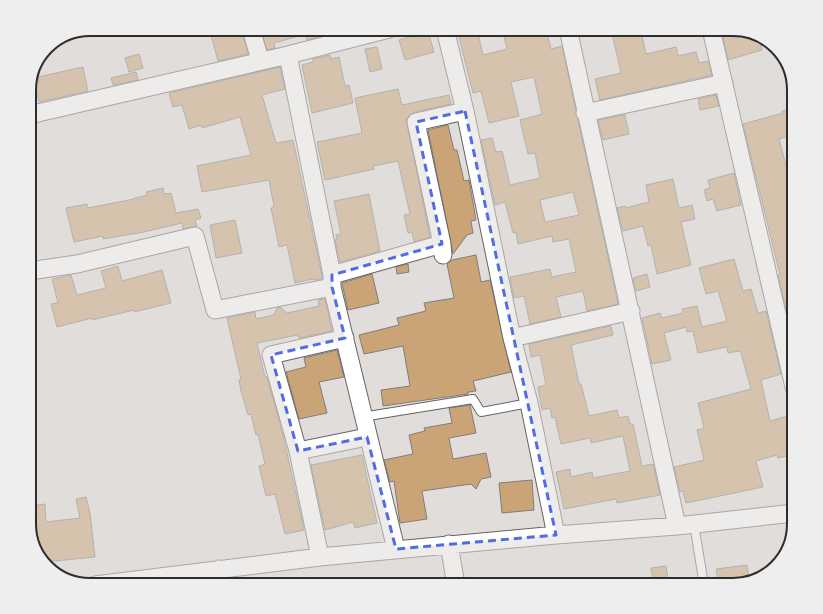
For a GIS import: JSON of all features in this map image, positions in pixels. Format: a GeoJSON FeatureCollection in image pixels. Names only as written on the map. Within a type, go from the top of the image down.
{"type":"FeatureCollection","features":[{"type":"Feature","properties":{"kind":"street"},"geometry":{"type":"LineString","coordinates":[[253,36],[260,60]]}},
{"type":"Feature","properties":{"kind":"street"},"geometry":{"type":"LineString","coordinates":[[36,113],[171,83],[362,36]]}},
{"type":"Feature","properties":{"kind":"street"},"geometry":{"type":"LineString","coordinates":[[447,36],[465,111],[512,338],[529,403],[556,535]]}},
{"type":"Feature","properties":{"kind":"street"},"geometry":{"type":"LineString","coordinates":[[570,36],[585,113],[631,311],[686,525]]}},
{"type":"Feature","properties":{"kind":"street"},"geometry":{"type":"LineString","coordinates":[[713,36],[787,357]]}},
{"type":"Feature","properties":{"kind":"street"},"geometry":{"type":"LineString","coordinates":[[288,55],[332,281],[362,417],[396,549]]}},
{"type":"Feature","properties":{"kind":"street"},"geometry":{"type":"LineString","coordinates":[[585,113],[724,83]]}},
{"type":"Feature","properties":{"kind":"street"},"geometry":{"type":"LineString","coordinates":[[36,270],[77,264],[195,236],[215,310],[332,281],[443,250],[416,122],[465,111]]}},
{"type":"Feature","properties":{"kind":"street"},"geometry":{"type":"LineString","coordinates":[[512,338],[631,311]]}},
{"type":"Feature","properties":{"kind":"street"},"geometry":{"type":"LineString","coordinates":[[320,557],[298,451],[271,355],[345,338]]}},
{"type":"Feature","properties":{"kind":"street"},"geometry":{"type":"LineString","coordinates":[[298,451],[367,437]]}},
{"type":"Feature","properties":{"kind":"street"},"geometry":{"type":"LineString","coordinates":[[204,578],[220,577],[320,557],[449,544],[686,525],[787,514]]}},
{"type":"Feature","properties":{"kind":"street"},"geometry":{"type":"LineString","coordinates":[[449,544],[455,578]]}},
{"type":"Feature","properties":{"kind":"lane"},"geometry":{"type":"LineString","coordinates":[[362,417],[473,399],[481,412],[529,403]]}},
{"type":"Feature","properties":{"kind":"lane"},"geometry":{"type":"LineString","coordinates":[[686,525],[702,578]]}},
{"type":"Feature","properties":{"kind":"highlighted area"},"geometry":{"type":"Polygon","coordinates":[[[465,111],[556,535],[396,549],[367,437],[298,451],[271,355],[345,338],[332,287],[332,275],[442,244],[416,122],[465,111]]]}},
{"type":"Feature","properties":{"kind":"building"},"geometry":{"type":"Polygon","coordinates":[[[211,36],[243,36],[248,54],[218,61],[211,36]]]}},
{"type":"Feature","properties":{"kind":"building"},"geometry":{"type":"Polygon","coordinates":[[[263,36],[299,36],[274,43],[275,48],[267,50],[263,36]]]}},
{"type":"Feature","properties":{"kind":"building"},"geometry":{"type":"Polygon","coordinates":[[[306,36],[321,36],[307,40],[306,36]]]}},
{"type":"Feature","properties":{"kind":"building"},"geometry":{"type":"Polygon","coordinates":[[[414,36],[429,36],[434,52],[405,60],[399,40],[414,36]]]}},
{"type":"Feature","properties":{"kind":"building"},"geometry":{"type":"Polygon","coordinates":[[[459,36],[479,36],[483,55],[507,49],[504,36],[548,36],[551,49],[562,46],[618,304],[587,311],[583,291],[556,297],[561,317],[530,324],[524,296],[514,298],[510,277],[550,269],[552,277],[576,272],[569,239],[553,242],[552,236],[518,244],[516,232],[513,233],[505,202],[495,205],[481,140],[492,138],[496,152],[502,151],[510,185],[540,178],[535,153],[528,154],[520,120],[542,114],[534,77],[511,82],[519,116],[489,123],[481,91],[473,93],[459,36]],[[573,192],[540,200],[545,222],[579,215],[573,192]]]}},
{"type":"Feature","properties":{"kind":"building"},"geometry":{"type":"Polygon","coordinates":[[[613,36],[642,36],[646,54],[676,47],[678,56],[696,52],[699,63],[708,61],[712,75],[600,100],[595,79],[621,73],[613,36]]]}},
{"type":"Feature","properties":{"kind":"building"},"geometry":{"type":"Polygon","coordinates":[[[723,36],[743,37],[760,44],[762,50],[728,60],[723,36]]]}},
{"type":"Feature","properties":{"kind":"building"},"geometry":{"type":"Polygon","coordinates":[[[377,47],[382,69],[370,72],[365,49],[377,47]]]}},
{"type":"Feature","properties":{"kind":"building"},"geometry":{"type":"Polygon","coordinates":[[[139,54],[143,68],[129,72],[125,58],[139,54]]]}},
{"type":"Feature","properties":{"kind":"building"},"geometry":{"type":"Polygon","coordinates":[[[330,55],[331,59],[339,57],[345,86],[349,85],[353,103],[312,113],[302,65],[313,62],[313,59],[330,55]]]}},
{"type":"Feature","properties":{"kind":"building"},"geometry":{"type":"Polygon","coordinates":[[[83,67],[88,91],[39,102],[36,88],[37,84],[39,83],[38,77],[83,67]]]}},
{"type":"Feature","properties":{"kind":"building"},"geometry":{"type":"Polygon","coordinates":[[[280,67],[285,89],[262,95],[276,143],[293,140],[322,276],[322,279],[313,279],[295,283],[287,245],[279,247],[271,208],[274,207],[269,180],[202,192],[197,166],[251,155],[240,117],[202,128],[201,125],[189,129],[182,105],[173,107],[169,93],[280,67]]]}},
{"type":"Feature","properties":{"kind":"building"},"geometry":{"type":"Polygon","coordinates":[[[136,72],[138,80],[113,85],[111,78],[136,72]]]}},
{"type":"Feature","properties":{"kind":"building"},"geometry":{"type":"Polygon","coordinates":[[[398,89],[402,105],[449,95],[451,104],[414,112],[406,119],[430,237],[414,242],[412,232],[408,233],[404,215],[410,214],[398,161],[373,166],[374,169],[325,180],[317,142],[362,133],[355,98],[398,89]]]}},
{"type":"Feature","properties":{"kind":"building"},"geometry":{"type":"Polygon","coordinates":[[[716,95],[719,106],[700,110],[698,99],[716,95]]]}},
{"type":"Feature","properties":{"kind":"building"},"geometry":{"type":"Polygon","coordinates":[[[787,109],[787,137],[779,139],[787,169],[787,314],[778,276],[780,275],[743,124],[783,113],[782,111],[787,109]]]}},
{"type":"Feature","properties":{"kind":"building"},"geometry":{"type":"Polygon","coordinates":[[[625,115],[629,134],[603,140],[598,120],[625,115]]]}},
{"type":"Feature","properties":{"kind":"building"},"geometry":{"type":"Polygon","coordinates":[[[448,125],[454,150],[457,150],[464,181],[469,180],[476,220],[471,221],[473,233],[467,235],[453,254],[428,130],[448,125]]]}},
{"type":"Feature","properties":{"kind":"building"},"geometry":{"type":"Polygon","coordinates":[[[734,173],[741,205],[717,211],[713,199],[707,201],[704,190],[710,188],[708,180],[734,173]]]}},
{"type":"Feature","properties":{"kind":"building"},"geometry":{"type":"Polygon","coordinates":[[[673,179],[679,208],[692,205],[695,219],[681,222],[691,265],[657,274],[651,245],[648,246],[643,226],[623,231],[617,208],[625,206],[625,208],[649,202],[646,185],[673,179]]]}},
{"type":"Feature","properties":{"kind":"building"},"geometry":{"type":"Polygon","coordinates":[[[163,188],[164,194],[171,193],[176,213],[198,209],[201,218],[195,220],[197,226],[183,229],[182,223],[144,232],[103,239],[103,236],[74,242],[66,208],[87,204],[88,208],[129,200],[147,195],[146,192],[163,188]]]}},
{"type":"Feature","properties":{"kind":"building"},"geometry":{"type":"Polygon","coordinates":[[[369,194],[380,251],[340,262],[335,240],[337,239],[336,235],[341,234],[334,201],[369,194]]]}},
{"type":"Feature","properties":{"kind":"building"},"geometry":{"type":"Polygon","coordinates":[[[235,220],[242,253],[216,258],[210,225],[235,220]]]}},
{"type":"Feature","properties":{"kind":"building"},"geometry":{"type":"Polygon","coordinates":[[[476,255],[481,282],[490,280],[511,372],[473,381],[476,391],[468,392],[468,394],[383,406],[381,390],[410,386],[403,346],[364,354],[359,335],[399,325],[397,318],[426,311],[424,303],[454,298],[447,264],[452,260],[476,255]]]}},
{"type":"Feature","properties":{"kind":"building"},"geometry":{"type":"Polygon","coordinates":[[[734,259],[743,291],[751,289],[758,313],[766,311],[781,374],[761,380],[770,421],[787,416],[787,456],[778,458],[777,455],[756,461],[763,487],[686,503],[683,491],[680,492],[674,467],[704,460],[697,430],[704,428],[698,403],[751,389],[741,353],[739,351],[728,353],[727,347],[698,353],[693,331],[687,332],[686,327],[664,333],[671,360],[652,364],[642,318],[660,313],[662,318],[683,313],[682,309],[697,306],[702,327],[727,321],[718,291],[706,294],[699,268],[734,259]]]}},
{"type":"Feature","properties":{"kind":"building"},"geometry":{"type":"Polygon","coordinates":[[[408,264],[409,272],[397,274],[396,267],[408,264]]]}},
{"type":"Feature","properties":{"kind":"building"},"geometry":{"type":"Polygon","coordinates":[[[118,266],[122,281],[162,270],[171,303],[92,320],[92,318],[57,327],[51,304],[58,303],[52,279],[71,275],[77,295],[106,288],[101,271],[118,266]]]}},
{"type":"Feature","properties":{"kind":"building"},"geometry":{"type":"Polygon","coordinates":[[[372,274],[379,303],[348,310],[342,283],[372,274]]]}},
{"type":"Feature","properties":{"kind":"building"},"geometry":{"type":"Polygon","coordinates":[[[647,274],[650,287],[636,291],[633,278],[647,274]]]}},
{"type":"Feature","properties":{"kind":"building"},"geometry":{"type":"Polygon","coordinates":[[[325,299],[332,331],[299,338],[298,335],[257,343],[265,377],[267,377],[283,435],[304,530],[285,534],[275,494],[266,496],[259,466],[265,464],[258,434],[256,435],[251,414],[248,415],[241,391],[239,380],[241,379],[227,318],[255,312],[256,319],[274,315],[277,308],[280,307],[287,313],[319,306],[318,300],[325,299]]]}},
{"type":"Feature","properties":{"kind":"building"},"geometry":{"type":"Polygon","coordinates":[[[611,326],[613,335],[571,345],[579,384],[581,384],[589,416],[617,410],[619,418],[628,416],[630,424],[633,424],[642,466],[653,464],[660,495],[617,503],[616,499],[564,509],[556,472],[570,469],[571,477],[592,472],[593,478],[630,471],[623,436],[591,443],[590,438],[561,444],[555,417],[552,418],[550,408],[542,410],[538,387],[546,385],[540,355],[531,357],[529,344],[611,326]]]}},
{"type":"Feature","properties":{"kind":"building"},"geometry":{"type":"Polygon","coordinates":[[[337,350],[344,377],[319,382],[327,413],[299,419],[286,372],[306,367],[304,358],[337,350]]]}},
{"type":"Feature","properties":{"kind":"building"},"geometry":{"type":"Polygon","coordinates":[[[470,405],[476,433],[449,438],[453,459],[486,453],[491,477],[481,479],[476,489],[471,484],[422,491],[427,519],[400,523],[394,481],[390,482],[384,460],[413,454],[409,435],[425,431],[424,428],[452,423],[449,408],[470,405]]]}},
{"type":"Feature","properties":{"kind":"building"},"geometry":{"type":"Polygon","coordinates":[[[362,455],[377,523],[355,528],[353,522],[325,530],[311,465],[362,455]]]}},
{"type":"Feature","properties":{"kind":"building"},"geometry":{"type":"Polygon","coordinates":[[[532,480],[534,510],[502,513],[499,483],[532,480]]]}},
{"type":"Feature","properties":{"kind":"building"},"geometry":{"type":"Polygon","coordinates":[[[86,497],[90,513],[95,557],[51,561],[47,557],[38,538],[36,527],[36,505],[45,504],[46,522],[80,518],[76,499],[86,497]]]}},
{"type":"Feature","properties":{"kind":"building"},"geometry":{"type":"Polygon","coordinates":[[[747,565],[748,575],[740,578],[718,578],[716,569],[747,565]]]}},
{"type":"Feature","properties":{"kind":"building"},"geometry":{"type":"Polygon","coordinates":[[[666,566],[668,578],[653,578],[651,568],[666,566]]]}}]}
